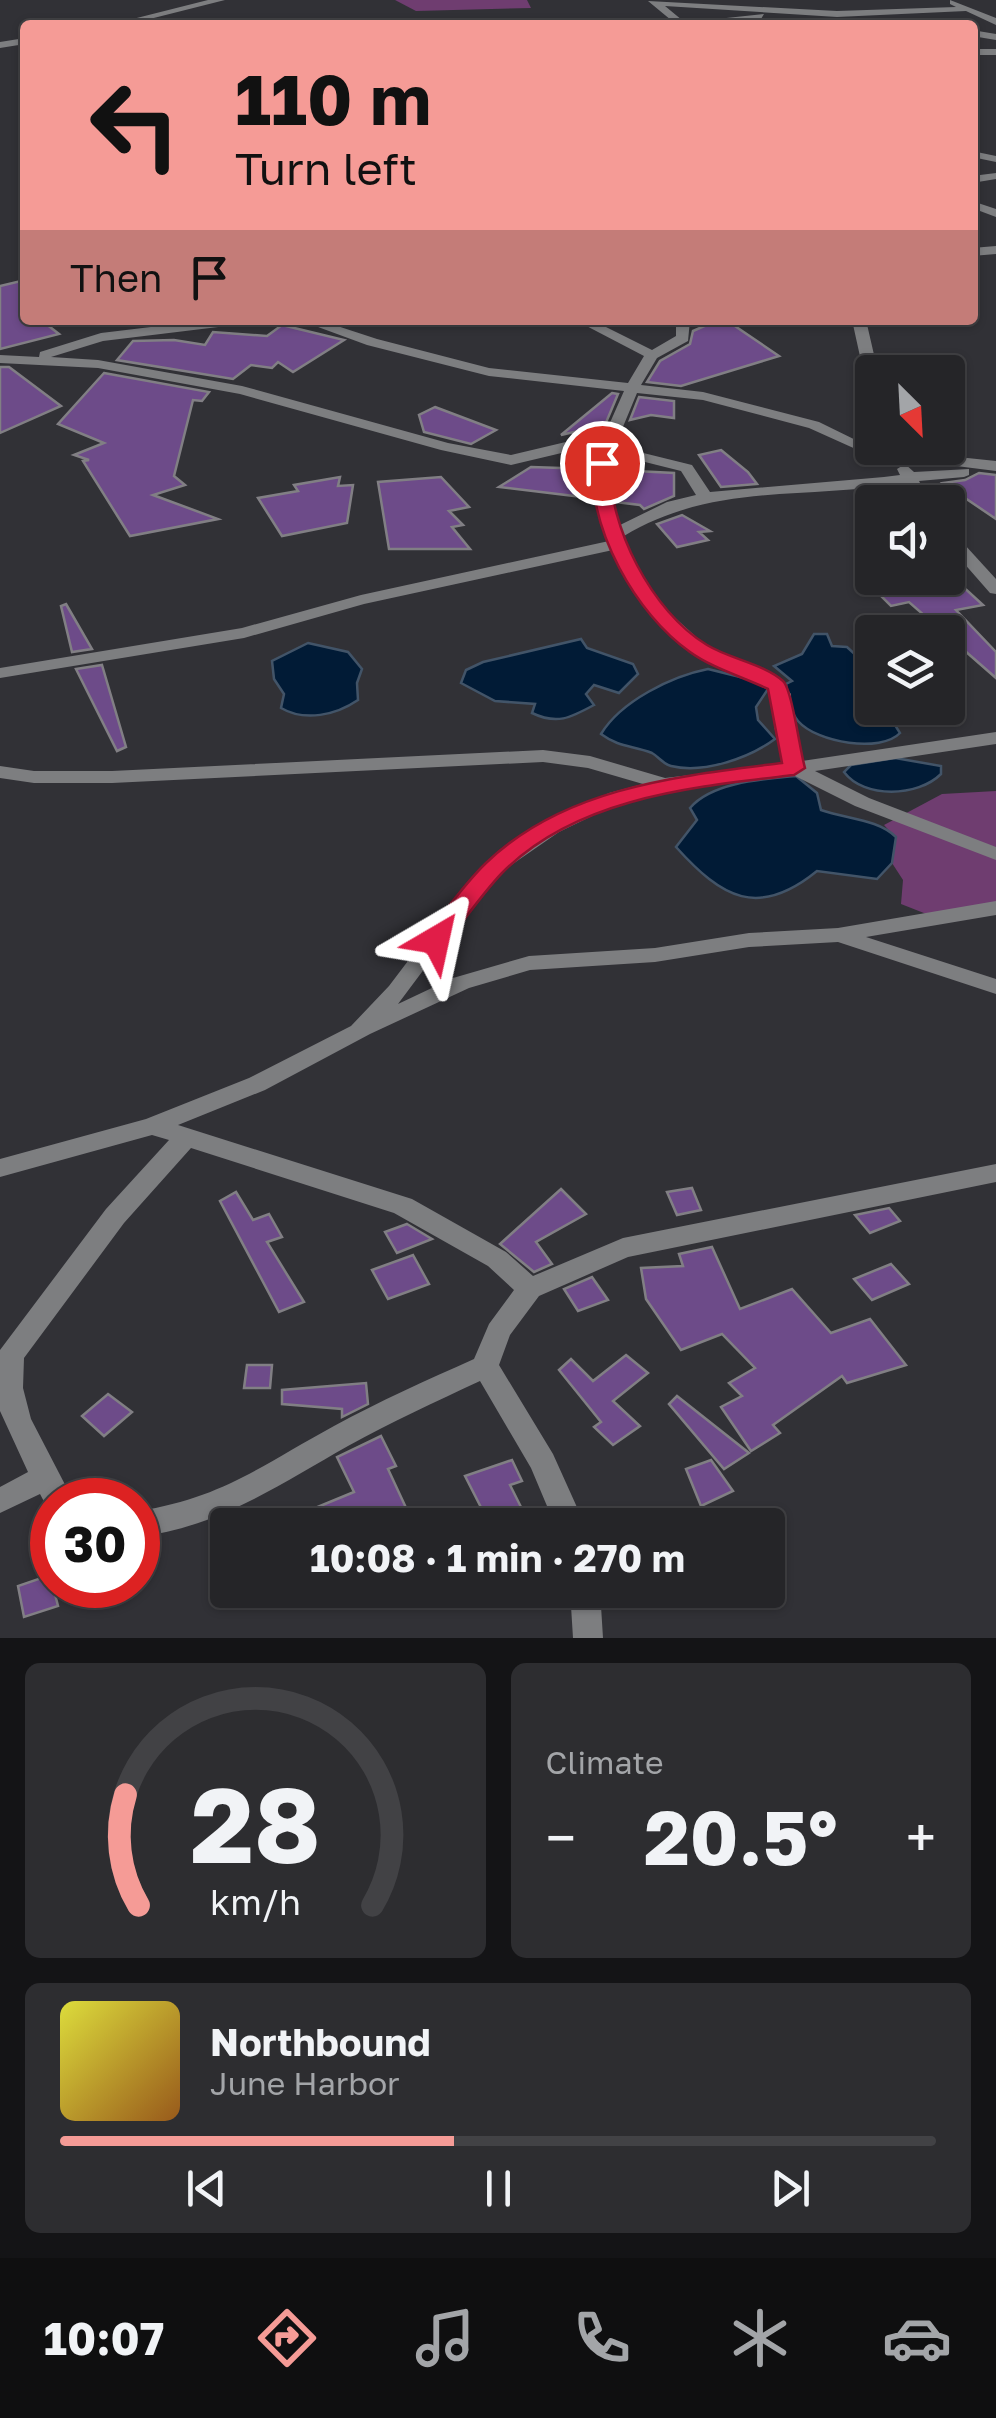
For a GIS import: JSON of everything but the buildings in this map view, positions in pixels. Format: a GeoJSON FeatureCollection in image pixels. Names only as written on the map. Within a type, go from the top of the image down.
{"type":"FeatureCollection","features":[{"type":"Feature","properties":{"kind":"street"},"geometry":{"type":"LineString","coordinates":[[135,20],[220,0]]}},
{"type":"Feature","properties":{"kind":"street"},"geometry":{"type":"LineString","coordinates":[[950,0],[996,22]]}},
{"type":"Feature","properties":{"kind":"street"},"geometry":{"type":"LineString","coordinates":[[653,1],[702,1],[843,20]]}},
{"type":"Feature","properties":{"kind":"street"},"geometry":{"type":"LineString","coordinates":[[653,1],[677,20]]}},
{"type":"Feature","properties":{"kind":"street"},"geometry":{"type":"LineString","coordinates":[[729,20],[794,12],[964,9]]}},
{"type":"Feature","properties":{"kind":"street"},"geometry":{"type":"LineString","coordinates":[[102,337],[113,325]]}},
{"type":"Feature","properties":{"kind":"street"},"geometry":{"type":"LineString","coordinates":[[0,370],[102,337],[202,325]]}},
{"type":"Feature","properties":{"kind":"street"},"geometry":{"type":"LineString","coordinates":[[321,325],[489,372],[746,405],[814,425],[855,444]]}},
{"type":"Feature","properties":{"kind":"street"},"geometry":{"type":"LineString","coordinates":[[592,325],[652,355]]}},
{"type":"Feature","properties":{"kind":"street"},"geometry":{"type":"LineString","coordinates":[[683,325],[683,338],[652,355],[640,371],[606,448],[600,489],[637,584],[680,634],[711,657],[776,685],[782,694],[783,726],[794,768],[862,802],[996,854]]}},
{"type":"Feature","properties":{"kind":"street"},"geometry":{"type":"LineString","coordinates":[[860,325],[867,355]]}},
{"type":"Feature","properties":{"kind":"street"},"geometry":{"type":"LineString","coordinates":[[0,359],[37,358],[130,368],[242,390],[446,447],[510,460],[570,446],[606,448],[687,468],[706,498]]}},
{"type":"Feature","properties":{"kind":"street"},"geometry":{"type":"LineString","coordinates":[[965,461],[996,466]]}},
{"type":"Feature","properties":{"kind":"street"},"geometry":{"type":"LineString","coordinates":[[903,465],[912,485]]}},
{"type":"Feature","properties":{"kind":"street"},"geometry":{"type":"LineString","coordinates":[[0,673],[244,633],[361,600],[618,538],[656,512],[706,498],[939,473],[996,474]]}},
{"type":"Feature","properties":{"kind":"street"},"geometry":{"type":"LineString","coordinates":[[965,554],[996,588]]}},
{"type":"Feature","properties":{"kind":"street"},"geometry":{"type":"LineString","coordinates":[[360,1031],[397,991],[470,892],[494,868],[522,846],[586,809],[666,784],[996,738]]}},
{"type":"Feature","properties":{"kind":"street"},"geometry":{"type":"LineString","coordinates":[[0,772],[34,777],[112,776],[544,756],[590,762],[666,784]]}},
{"type":"Feature","properties":{"kind":"street"},"geometry":{"type":"LineString","coordinates":[[0,1168],[153,1126],[257,1084],[461,983],[529,963],[654,955],[749,940],[838,935],[996,908]]}},
{"type":"Feature","properties":{"kind":"street"},"geometry":{"type":"LineString","coordinates":[[838,935],[996,987]]}},
{"type":"Feature","properties":{"kind":"street"},"geometry":{"type":"LineString","coordinates":[[153,1126],[403,1206],[496,1260],[530,1290]]}},
{"type":"Feature","properties":{"kind":"street"},"geometry":{"type":"LineString","coordinates":[[46,1478],[11,1413],[6,1347],[185,1139]]}},
{"type":"Feature","properties":{"kind":"street"},"geometry":{"type":"LineString","coordinates":[[0,1155],[48,1154]]}},
{"type":"Feature","properties":{"kind":"street"},"geometry":{"type":"LineString","coordinates":[[160,1521],[198,1515],[227,1502],[342,1435],[485,1366],[498,1331],[530,1290],[623,1248],[996,1173]]}},
{"type":"Feature","properties":{"kind":"street"},"geometry":{"type":"LineString","coordinates":[[485,1366],[544,1463],[563,1508]]}},
{"type":"Feature","properties":{"kind":"street"},"geometry":{"type":"LineString","coordinates":[[0,1502],[30,1494]]}},
{"type":"Feature","properties":{"kind":"street"},"geometry":{"type":"LineString","coordinates":[[586,1608],[588,1638]]}},
{"type":"Feature","properties":{"kind":"shaded area"},"geometry":{"type":"Polygon","coordinates":[[[395,0],[527,0],[531,8],[416,11],[395,0]]]}},
{"type":"Feature","properties":{"kind":"shaded area"},"geometry":{"type":"Polygon","coordinates":[[[996,791],[996,905],[934,917],[901,904],[903,880],[892,863],[896,838],[884,825],[942,794],[996,791]]]}},
{"type":"Feature","properties":{"kind":"water"},"geometry":{"type":"Polygon","coordinates":[[[814,634],[827,634],[832,646],[847,647],[855,654],[855,725],[895,725],[900,733],[879,743],[864,744],[834,740],[807,729],[791,708],[786,684],[792,681],[774,666],[802,654],[814,634]]]}},
{"type":"Feature","properties":{"kind":"water"},"geometry":{"type":"Polygon","coordinates":[[[581,639],[587,648],[633,664],[638,674],[619,693],[594,685],[586,694],[594,705],[570,716],[541,717],[532,713],[535,704],[495,701],[461,683],[466,670],[483,662],[581,639]]]}},
{"type":"Feature","properties":{"kind":"water"},"geometry":{"type":"Polygon","coordinates":[[[308,643],[348,652],[362,669],[357,683],[358,700],[320,715],[300,715],[281,708],[284,694],[274,679],[272,661],[308,643]]]}},
{"type":"Feature","properties":{"kind":"water"},"geometry":{"type":"Polygon","coordinates":[[[708,669],[752,680],[768,689],[756,707],[758,720],[775,739],[726,763],[684,768],[668,765],[652,753],[601,734],[621,711],[648,692],[708,669]]]}},
{"type":"Feature","properties":{"kind":"water"},"geometry":{"type":"Polygon","coordinates":[[[895,758],[941,766],[941,774],[919,787],[891,792],[864,787],[844,772],[851,765],[895,758]]]}},
{"type":"Feature","properties":{"kind":"water"},"geometry":{"type":"Polygon","coordinates":[[[796,776],[817,793],[821,810],[871,823],[896,837],[892,863],[877,879],[817,871],[777,895],[742,896],[709,879],[676,847],[697,820],[690,808],[711,792],[739,783],[796,776]]]}},
{"type":"Feature","properties":{"kind":"route"},"geometry":{"type":"LineString","coordinates":[[436,940],[470,892],[494,868],[522,846],[586,809],[666,784],[794,768],[781,714],[782,694],[776,685],[698,648],[656,610],[630,573],[600,489],[602,463]]}}]}
